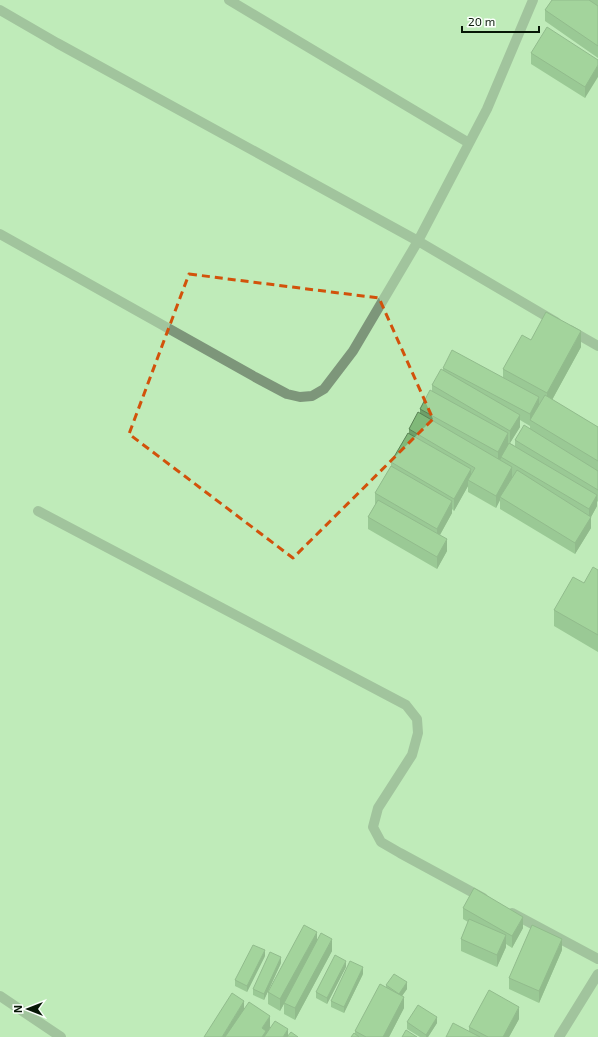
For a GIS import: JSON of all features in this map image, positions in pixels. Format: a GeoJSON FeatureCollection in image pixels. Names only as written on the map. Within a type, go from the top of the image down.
{"type":"FeatureCollection","features":[{"type":"Feature","properties":{"kind":"street"},"geometry":{"type":"LineString","coordinates":[[229,0],[469,143]]}},
{"type":"Feature","properties":{"kind":"street"},"geometry":{"type":"LineString","coordinates":[[0,234],[287,394],[300,397],[312,396],[324,389],[353,351],[418,241],[487,109],[533,0]]}},
{"type":"Feature","properties":{"kind":"street"},"geometry":{"type":"LineString","coordinates":[[0,10],[57,43],[418,241],[598,346]]}},
{"type":"Feature","properties":{"kind":"street"},"geometry":{"type":"LineString","coordinates":[[38,512],[406,706],[417,719],[418,733],[412,755],[378,808],[373,827],[381,842],[400,854],[489,901]]}},
{"type":"Feature","properties":{"kind":"street"},"geometry":{"type":"LineString","coordinates":[[502,908],[598,959]]}},
{"type":"Feature","properties":{"kind":"street"},"geometry":{"type":"LineString","coordinates":[[559,1037],[598,974]]}},
{"type":"Feature","properties":{"kind":"street"},"geometry":{"type":"LineString","coordinates":[[0,996],[61,1037]]}},
{"type":"Feature","properties":{"kind":"highlighted area"},"geometry":{"type":"Polygon","coordinates":[[[189,274],[379,298],[433,419],[293,558],[129,434],[189,274]]]}},
{"type":"Feature","properties":{"kind":"building"},"geometry":{"type":"Polygon","coordinates":[[[552,0],[589,0],[598,6],[598,46],[545,10],[552,0]]]}},
{"type":"Feature","properties":{"kind":"building"},"geometry":{"type":"Polygon","coordinates":[[[547,27],[598,60],[598,65],[585,87],[531,53],[547,27]]]}},
{"type":"Feature","properties":{"kind":"building"},"geometry":{"type":"Polygon","coordinates":[[[546,312],[581,331],[547,393],[503,369],[522,335],[531,340],[546,312]]]}},
{"type":"Feature","properties":{"kind":"building"},"geometry":{"type":"Polygon","coordinates":[[[452,350],[539,397],[530,414],[443,368],[452,350]]]}},
{"type":"Feature","properties":{"kind":"building"},"geometry":{"type":"Polygon","coordinates":[[[441,369],[520,415],[510,431],[432,385],[441,369]]]}},
{"type":"Feature","properties":{"kind":"building"},"geometry":{"type":"Polygon","coordinates":[[[430,390],[508,433],[498,452],[420,409],[430,390]]]}},
{"type":"Feature","properties":{"kind":"building"},"geometry":{"type":"Polygon","coordinates":[[[545,395],[598,427],[598,461],[530,420],[545,395]]]}},
{"type":"Feature","properties":{"kind":"building"},"geometry":{"type":"Polygon","coordinates":[[[418,412],[512,467],[496,496],[468,480],[475,468],[409,429],[418,412]]]}},
{"type":"Feature","properties":{"kind":"building"},"geometry":{"type":"Polygon","coordinates":[[[524,425],[598,471],[598,490],[515,440],[524,425]]]}},
{"type":"Feature","properties":{"kind":"building"},"geometry":{"type":"Polygon","coordinates":[[[408,433],[471,469],[454,499],[391,462],[408,433]]]}},
{"type":"Feature","properties":{"kind":"building"},"geometry":{"type":"Polygon","coordinates":[[[509,443],[597,495],[589,509],[501,457],[509,443]]]}},
{"type":"Feature","properties":{"kind":"building"},"geometry":{"type":"Polygon","coordinates":[[[391,466],[452,501],[437,529],[375,493],[391,466]]]}},
{"type":"Feature","properties":{"kind":"building"},"geometry":{"type":"Polygon","coordinates":[[[517,470],[591,517],[575,543],[500,497],[517,470]]]}},
{"type":"Feature","properties":{"kind":"building"},"geometry":{"type":"Polygon","coordinates":[[[378,500],[447,539],[437,557],[368,517],[378,500]]]}},
{"type":"Feature","properties":{"kind":"building"},"geometry":{"type":"Polygon","coordinates":[[[593,567],[598,570],[598,635],[554,610],[573,577],[584,583],[593,567]]]}},
{"type":"Feature","properties":{"kind":"building"},"geometry":{"type":"Polygon","coordinates":[[[474,888],[523,917],[512,936],[463,908],[474,888]]]}},
{"type":"Feature","properties":{"kind":"building"},"geometry":{"type":"Polygon","coordinates":[[[469,919],[506,935],[497,955],[461,939],[469,919]]]}},
{"type":"Feature","properties":{"kind":"building"},"geometry":{"type":"Polygon","coordinates":[[[304,925],[317,932],[280,999],[268,992],[304,925]]]}},
{"type":"Feature","properties":{"kind":"building"},"geometry":{"type":"Polygon","coordinates":[[[532,925],[562,939],[539,991],[509,978],[532,925]]]}},
{"type":"Feature","properties":{"kind":"building"},"geometry":{"type":"Polygon","coordinates":[[[321,933],[332,939],[295,1008],[284,1003],[321,933]]]}},
{"type":"Feature","properties":{"kind":"building"},"geometry":{"type":"Polygon","coordinates":[[[253,945],[265,950],[247,986],[235,980],[253,945]]]}},
{"type":"Feature","properties":{"kind":"building"},"geometry":{"type":"Polygon","coordinates":[[[270,952],[281,957],[264,994],[253,989],[270,952]]]}},
{"type":"Feature","properties":{"kind":"building"},"geometry":{"type":"Polygon","coordinates":[[[335,955],[346,961],[327,998],[316,992],[335,955]]]}},
{"type":"Feature","properties":{"kind":"building"},"geometry":{"type":"Polygon","coordinates":[[[350,961],[363,967],[344,1007],[331,1001],[350,961]]]}},
{"type":"Feature","properties":{"kind":"building"},"geometry":{"type":"Polygon","coordinates":[[[394,974],[407,982],[399,994],[386,985],[394,974]]]}},
{"type":"Feature","properties":{"kind":"building"},"geometry":{"type":"Polygon","coordinates":[[[380,984],[404,997],[383,1037],[366,1037],[355,1031],[380,984]]]}},
{"type":"Feature","properties":{"kind":"building"},"geometry":{"type":"Polygon","coordinates":[[[489,990],[519,1007],[503,1037],[488,1037],[469,1027],[489,990]]]}},
{"type":"Feature","properties":{"kind":"building"},"geometry":{"type":"Polygon","coordinates":[[[232,993],[244,1001],[222,1037],[204,1037],[232,993]]]}},
{"type":"Feature","properties":{"kind":"building"},"geometry":{"type":"Polygon","coordinates":[[[249,1002],[270,1016],[262,1028],[266,1031],[262,1037],[225,1037],[249,1002]]]}},
{"type":"Feature","properties":{"kind":"building"},"geometry":{"type":"Polygon","coordinates":[[[418,1005],[437,1017],[426,1035],[407,1022],[418,1005]]]}},
{"type":"Feature","properties":{"kind":"building"},"geometry":{"type":"Polygon","coordinates":[[[275,1021],[288,1029],[283,1037],[264,1037],[275,1021]]]}},
{"type":"Feature","properties":{"kind":"building"},"geometry":{"type":"Polygon","coordinates":[[[453,1023],[480,1037],[446,1037],[453,1023]]]}},
{"type":"Feature","properties":{"kind":"building"},"geometry":{"type":"Polygon","coordinates":[[[406,1030],[417,1037],[402,1037],[406,1030]]]}},
{"type":"Feature","properties":{"kind":"building"},"geometry":{"type":"Polygon","coordinates":[[[291,1032],[298,1037],[287,1037],[291,1032]]]}},
{"type":"Feature","properties":{"kind":"building"},"geometry":{"type":"Polygon","coordinates":[[[354,1033],[359,1037],[351,1037],[354,1033]]]}}]}
